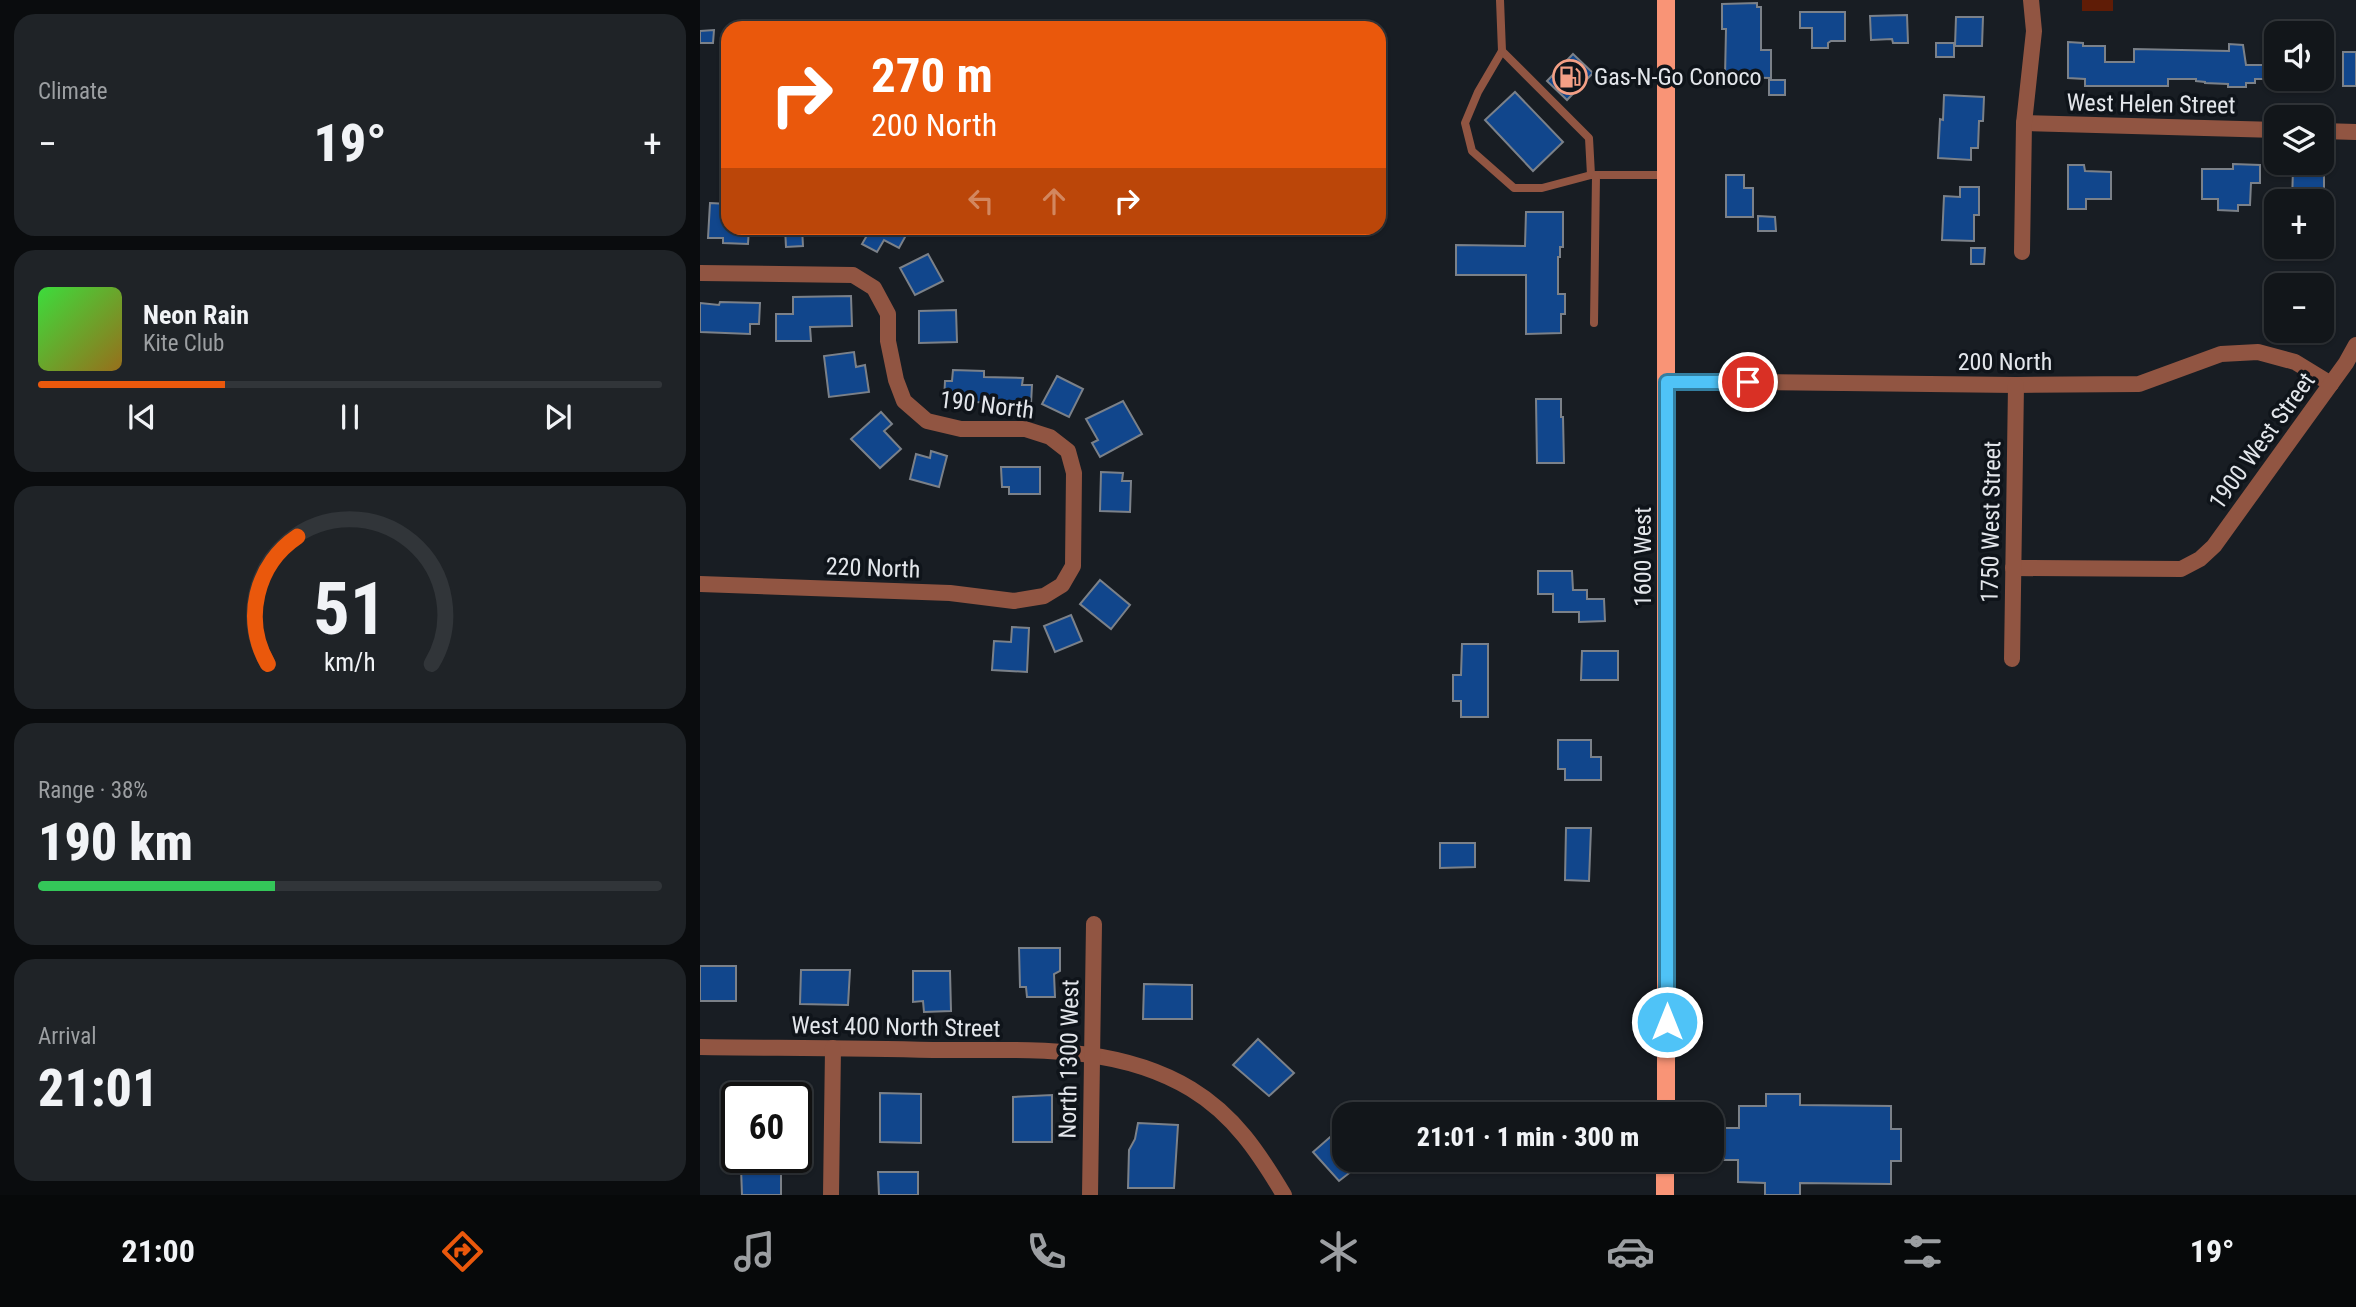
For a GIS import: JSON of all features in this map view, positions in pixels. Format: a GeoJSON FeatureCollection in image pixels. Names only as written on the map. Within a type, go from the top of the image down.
{"type":"FeatureCollection","features":[{"type":"Feature","properties":{"kind":"main road","name":"1600 West"},"geometry":{"type":"LineString","coordinates":[[1666,0],[1666,1102]]}},
{"type":"Feature","properties":{"kind":"main road"},"geometry":{"type":"LineString","coordinates":[[1665,1172],[1665,1195]]}},
{"type":"Feature","properties":{"kind":"street"},"geometry":{"type":"LineString","coordinates":[[2022,253],[2024,123],[2034,31],[2031,0]]}},
{"type":"Feature","properties":{"kind":"street","name":"West Helen Street"},"geometry":{"type":"LineString","coordinates":[[2024,123],[2264,130]]}},
{"type":"Feature","properties":{"kind":"street"},"geometry":{"type":"LineString","coordinates":[[2334,131],[2356,132]]}},
{"type":"Feature","properties":{"kind":"street","name":"190 North"},"geometry":{"type":"LineString","coordinates":[[700,273],[853,275],[874,288],[888,314],[888,341],[896,380],[904,401],[927,421],[961,429],[1025,429],[1050,437],[1068,451],[1074,472],[1073,566],[1062,585],[1044,596]]}},
{"type":"Feature","properties":{"kind":"street","name":"1900 West Street"},"geometry":{"type":"LineString","coordinates":[[2013,568],[2181,569],[2200,559],[2214,546],[2356,345]]}},
{"type":"Feature","properties":{"kind":"street","name":"200 North"},"geometry":{"type":"LineString","coordinates":[[1667,382],[2139,384],[2221,354],[2258,352],[2295,362],[2331,384]]}},
{"type":"Feature","properties":{"kind":"street","name":"1750 West Street"},"geometry":{"type":"LineString","coordinates":[[2012,659],[2016,385]]}},
{"type":"Feature","properties":{"kind":"street","name":"220 North"},"geometry":{"type":"LineString","coordinates":[[700,584],[950,593],[1014,601],[1044,596]]}},
{"type":"Feature","properties":{"kind":"street","name":"North 1300 West"},"geometry":{"type":"LineString","coordinates":[[1090,1195],[1094,924]]}},
{"type":"Feature","properties":{"kind":"street","name":"West 400 North Street"},"geometry":{"type":"LineString","coordinates":[[700,1047],[1065,1052],[1129,1062],[1174,1080],[1205,1098],[1246,1136],[1284,1195]]}},
{"type":"Feature","properties":{"kind":"street"},"geometry":{"type":"LineString","coordinates":[[831,1195],[833,1048]]}},
{"type":"Feature","properties":{"kind":"lane"},"geometry":{"type":"LineString","coordinates":[[1500,0],[1502,51],[1478,92],[1465,123],[1472,150],[1514,188],[1542,188],[1594,175],[1666,175]]}},
{"type":"Feature","properties":{"kind":"lane"},"geometry":{"type":"LineString","coordinates":[[1502,51],[1589,138],[1594,175],[1594,323]]}},
{"type":"Feature","properties":{"kind":"shaded area"},"geometry":{"type":"Polygon","coordinates":[[[2082,0],[2113,0],[2113,11],[2082,11],[2082,0]]]}},
{"type":"Feature","properties":{"kind":"building"},"geometry":{"type":"Polygon","coordinates":[[[1757,3],[1757,7],[1761,7],[1761,50],[1771,50],[1771,78],[1725,77],[1726,29],[1722,29],[1722,4],[1757,3]]]}},
{"type":"Feature","properties":{"kind":"building"},"geometry":{"type":"Polygon","coordinates":[[[1800,12],[1845,12],[1845,41],[1831,41],[1828,48],[1812,48],[1812,28],[1800,28],[1800,12]]]}},
{"type":"Feature","properties":{"kind":"building"},"geometry":{"type":"Polygon","coordinates":[[[1907,15],[1908,43],[1893,43],[1892,39],[1871,40],[1870,16],[1907,15]]]}},
{"type":"Feature","properties":{"kind":"building"},"geometry":{"type":"Polygon","coordinates":[[[1956,17],[1983,17],[1982,46],[1955,46],[1956,17]]]}},
{"type":"Feature","properties":{"kind":"building"},"geometry":{"type":"Polygon","coordinates":[[[714,30],[713,43],[700,43],[700,31],[714,30]]]}},
{"type":"Feature","properties":{"kind":"building"},"geometry":{"type":"Polygon","coordinates":[[[2068,42],[2083,43],[2083,46],[2105,46],[2105,62],[2134,62],[2134,49],[2229,51],[2229,44],[2243,45],[2246,65],[2264,65],[2264,79],[2246,83],[2246,87],[2228,87],[2228,84],[2205,83],[2196,79],[2168,79],[2168,86],[2085,86],[2085,79],[2068,78],[2068,42]]]}},
{"type":"Feature","properties":{"kind":"building"},"geometry":{"type":"Polygon","coordinates":[[[1936,43],[1954,43],[1954,57],[1936,57],[1936,43]]]}},
{"type":"Feature","properties":{"kind":"building"},"geometry":{"type":"Polygon","coordinates":[[[2343,52],[2356,52],[2356,86],[2343,86],[2343,52]]]}},
{"type":"Feature","properties":{"kind":"building","name":"Gas-N-Go Conoco"},"geometry":{"type":"Polygon","coordinates":[[[1573,54],[1593,73],[1567,100],[1547,81],[1573,54]]]}},
{"type":"Feature","properties":{"kind":"building"},"geometry":{"type":"Polygon","coordinates":[[[1769,80],[1785,80],[1785,95],[1769,95],[1769,80]]]}},
{"type":"Feature","properties":{"kind":"building"},"geometry":{"type":"Polygon","coordinates":[[[1515,92],[1563,142],[1533,171],[1485,120],[1515,92]]]}},
{"type":"Feature","properties":{"kind":"building"},"geometry":{"type":"Polygon","coordinates":[[[1944,95],[1984,97],[1983,121],[1979,121],[1978,148],[1971,148],[1971,160],[1938,158],[1944,95]]]}},
{"type":"Feature","properties":{"kind":"building"},"geometry":{"type":"Polygon","coordinates":[[[2233,164],[2260,165],[2260,183],[2251,183],[2250,205],[2238,205],[2238,211],[2218,210],[2218,199],[2202,199],[2202,169],[2233,169],[2233,164]]]}},
{"type":"Feature","properties":{"kind":"building"},"geometry":{"type":"Polygon","coordinates":[[[2068,165],[2084,165],[2085,171],[2111,172],[2111,199],[2086,199],[2086,209],[2068,209],[2068,165]]]}},
{"type":"Feature","properties":{"kind":"building"},"geometry":{"type":"Polygon","coordinates":[[[1726,175],[1744,175],[1744,188],[1753,188],[1753,217],[1726,217],[1726,175]]]}},
{"type":"Feature","properties":{"kind":"building"},"geometry":{"type":"Polygon","coordinates":[[[2293,175],[2324,175],[2324,189],[2292,189],[2293,175]]]}},
{"type":"Feature","properties":{"kind":"building"},"geometry":{"type":"Polygon","coordinates":[[[1960,187],[1979,187],[1979,215],[1974,215],[1974,241],[1942,240],[1944,196],[1960,197],[1960,187]]]}},
{"type":"Feature","properties":{"kind":"building"},"geometry":{"type":"Polygon","coordinates":[[[710,203],[721,204],[721,235],[749,235],[748,244],[723,243],[723,238],[708,238],[710,203]]]}},
{"type":"Feature","properties":{"kind":"building"},"geometry":{"type":"Polygon","coordinates":[[[1526,212],[1563,212],[1563,247],[1560,247],[1558,257],[1558,294],[1565,294],[1561,333],[1526,334],[1526,275],[1456,275],[1456,245],[1525,246],[1526,212]]]}},
{"type":"Feature","properties":{"kind":"building"},"geometry":{"type":"Polygon","coordinates":[[[1758,216],[1775,217],[1776,231],[1758,231],[1758,216]]]}},
{"type":"Feature","properties":{"kind":"building"},"geometry":{"type":"Polygon","coordinates":[[[785,235],[802,235],[803,246],[786,247],[785,235]]]}},
{"type":"Feature","properties":{"kind":"building"},"geometry":{"type":"Polygon","coordinates":[[[867,235],[906,235],[899,248],[884,240],[877,252],[862,244],[867,235]]]}},
{"type":"Feature","properties":{"kind":"building"},"geometry":{"type":"Polygon","coordinates":[[[1971,248],[1985,248],[1984,264],[1971,264],[1971,248]]]}},
{"type":"Feature","properties":{"kind":"building"},"geometry":{"type":"Polygon","coordinates":[[[928,254],[943,281],[915,295],[900,268],[928,254]]]}},
{"type":"Feature","properties":{"kind":"building"},"geometry":{"type":"Polygon","coordinates":[[[851,296],[852,326],[810,327],[811,341],[776,341],[776,314],[793,314],[793,297],[851,296]]]}},
{"type":"Feature","properties":{"kind":"building"},"geometry":{"type":"Polygon","coordinates":[[[720,302],[760,303],[759,324],[750,324],[750,334],[700,332],[700,303],[719,305],[720,302]]]}},
{"type":"Feature","properties":{"kind":"building"},"geometry":{"type":"Polygon","coordinates":[[[956,310],[957,342],[919,343],[919,311],[956,310]]]}},
{"type":"Feature","properties":{"kind":"building"},"geometry":{"type":"Polygon","coordinates":[[[854,352],[856,367],[865,365],[869,392],[829,397],[824,356],[854,352]]]}},
{"type":"Feature","properties":{"kind":"building"},"geometry":{"type":"Polygon","coordinates":[[[953,370],[984,371],[984,377],[1023,378],[1022,385],[1032,385],[1031,404],[944,401],[945,381],[952,381],[953,370]]]}},
{"type":"Feature","properties":{"kind":"building"},"geometry":{"type":"Polygon","coordinates":[[[1057,376],[1083,389],[1069,417],[1042,404],[1057,376]]]}},
{"type":"Feature","properties":{"kind":"building"},"geometry":{"type":"Polygon","coordinates":[[[1536,399],[1561,399],[1564,463],[1537,463],[1536,399]]]}},
{"type":"Feature","properties":{"kind":"building"},"geometry":{"type":"Polygon","coordinates":[[[1123,401],[1142,434],[1100,457],[1092,443],[1098,440],[1086,419],[1123,401]]]}},
{"type":"Feature","properties":{"kind":"building"},"geometry":{"type":"Polygon","coordinates":[[[881,412],[892,424],[884,431],[901,449],[880,468],[851,439],[881,412]]]}},
{"type":"Feature","properties":{"kind":"building"},"geometry":{"type":"Polygon","coordinates":[[[931,451],[947,456],[939,487],[910,479],[916,454],[930,458],[931,451]]]}},
{"type":"Feature","properties":{"kind":"building"},"geometry":{"type":"Polygon","coordinates":[[[1001,467],[1040,467],[1040,494],[1009,494],[1009,487],[1002,487],[1001,467]]]}},
{"type":"Feature","properties":{"kind":"building"},"geometry":{"type":"Polygon","coordinates":[[[1101,472],[1123,473],[1122,481],[1131,481],[1130,512],[1100,511],[1101,472]]]}},
{"type":"Feature","properties":{"kind":"building"},"geometry":{"type":"Polygon","coordinates":[[[1538,571],[1572,571],[1573,590],[1587,590],[1587,599],[1604,599],[1605,621],[1579,622],[1579,612],[1553,612],[1553,594],[1538,594],[1538,571]]]}},
{"type":"Feature","properties":{"kind":"building"},"geometry":{"type":"Polygon","coordinates":[[[1100,580],[1130,605],[1111,629],[1080,604],[1100,580]]]}},
{"type":"Feature","properties":{"kind":"building"},"geometry":{"type":"Polygon","coordinates":[[[1071,615],[1082,641],[1055,652],[1044,626],[1071,615]]]}},
{"type":"Feature","properties":{"kind":"building"},"geometry":{"type":"Polygon","coordinates":[[[1012,627],[1029,628],[1027,672],[992,670],[994,641],[1011,642],[1012,627]]]}},
{"type":"Feature","properties":{"kind":"building"},"geometry":{"type":"Polygon","coordinates":[[[1462,644],[1488,644],[1488,717],[1461,717],[1461,701],[1453,701],[1453,675],[1461,675],[1462,644]]]}},
{"type":"Feature","properties":{"kind":"building"},"geometry":{"type":"Polygon","coordinates":[[[1582,651],[1618,651],[1618,680],[1581,680],[1582,651]]]}},
{"type":"Feature","properties":{"kind":"building"},"geometry":{"type":"Polygon","coordinates":[[[1558,740],[1591,740],[1591,757],[1601,757],[1601,780],[1565,780],[1565,769],[1558,769],[1558,740]]]}},
{"type":"Feature","properties":{"kind":"building"},"geometry":{"type":"Polygon","coordinates":[[[1566,828],[1591,828],[1589,881],[1565,880],[1566,828]]]}},
{"type":"Feature","properties":{"kind":"building"},"geometry":{"type":"Polygon","coordinates":[[[1440,843],[1475,843],[1475,867],[1440,868],[1440,843]]]}},
{"type":"Feature","properties":{"kind":"building"},"geometry":{"type":"Polygon","coordinates":[[[1019,948],[1060,948],[1060,971],[1054,974],[1055,997],[1027,997],[1026,987],[1020,987],[1019,948]]]}},
{"type":"Feature","properties":{"kind":"building"},"geometry":{"type":"Polygon","coordinates":[[[700,966],[736,966],[736,1001],[700,1001],[700,966]]]}},
{"type":"Feature","properties":{"kind":"building"},"geometry":{"type":"Polygon","coordinates":[[[801,970],[850,970],[848,1005],[800,1004],[801,970]]]}},
{"type":"Feature","properties":{"kind":"building"},"geometry":{"type":"Polygon","coordinates":[[[913,971],[950,971],[951,1011],[924,1012],[923,1001],[913,1002],[913,971]]]}},
{"type":"Feature","properties":{"kind":"building"},"geometry":{"type":"Polygon","coordinates":[[[1144,984],[1192,985],[1192,1019],[1143,1019],[1144,984]]]}},
{"type":"Feature","properties":{"kind":"building"},"geometry":{"type":"Polygon","coordinates":[[[1258,1039],[1294,1073],[1269,1096],[1233,1065],[1258,1039]]]}},
{"type":"Feature","properties":{"kind":"building"},"geometry":{"type":"Polygon","coordinates":[[[880,1093],[921,1094],[921,1143],[880,1142],[880,1093]]]}},
{"type":"Feature","properties":{"kind":"building"},"geometry":{"type":"Polygon","coordinates":[[[1766,1094],[1800,1094],[1800,1105],[1891,1106],[1891,1129],[1901,1129],[1901,1161],[1891,1161],[1891,1184],[1800,1183],[1800,1195],[1765,1195],[1765,1183],[1738,1182],[1738,1160],[1724,1160],[1724,1128],[1739,1128],[1739,1106],[1766,1106],[1766,1094]]]}},
{"type":"Feature","properties":{"kind":"building"},"geometry":{"type":"Polygon","coordinates":[[[1052,1095],[1052,1142],[1013,1142],[1013,1097],[1052,1095]]]}},
{"type":"Feature","properties":{"kind":"building"},"geometry":{"type":"Polygon","coordinates":[[[1138,1123],[1178,1125],[1174,1188],[1128,1188],[1129,1150],[1135,1139],[1138,1123]]]}},
{"type":"Feature","properties":{"kind":"building"},"geometry":{"type":"Polygon","coordinates":[[[1332,1135],[1332,1172],[1351,1172],[1339,1181],[1313,1152],[1332,1135]]]}},
{"type":"Feature","properties":{"kind":"building"},"geometry":{"type":"Polygon","coordinates":[[[878,1172],[918,1172],[918,1195],[879,1195],[878,1172]]]}},
{"type":"Feature","properties":{"kind":"building"},"geometry":{"type":"Polygon","coordinates":[[[741,1173],[781,1173],[781,1195],[742,1195],[741,1173]]]}},
{"type":"Feature","properties":{"kind":"place","name":"Gas-N-Go Conoco"},"geometry":{"type":"Point","coordinates":[1570,77]}},
{"type":"Feature","properties":{"kind":"route"},"geometry":{"type":"LineString","coordinates":[[1667,1022],[1667,382],[1748,382]]}}]}
